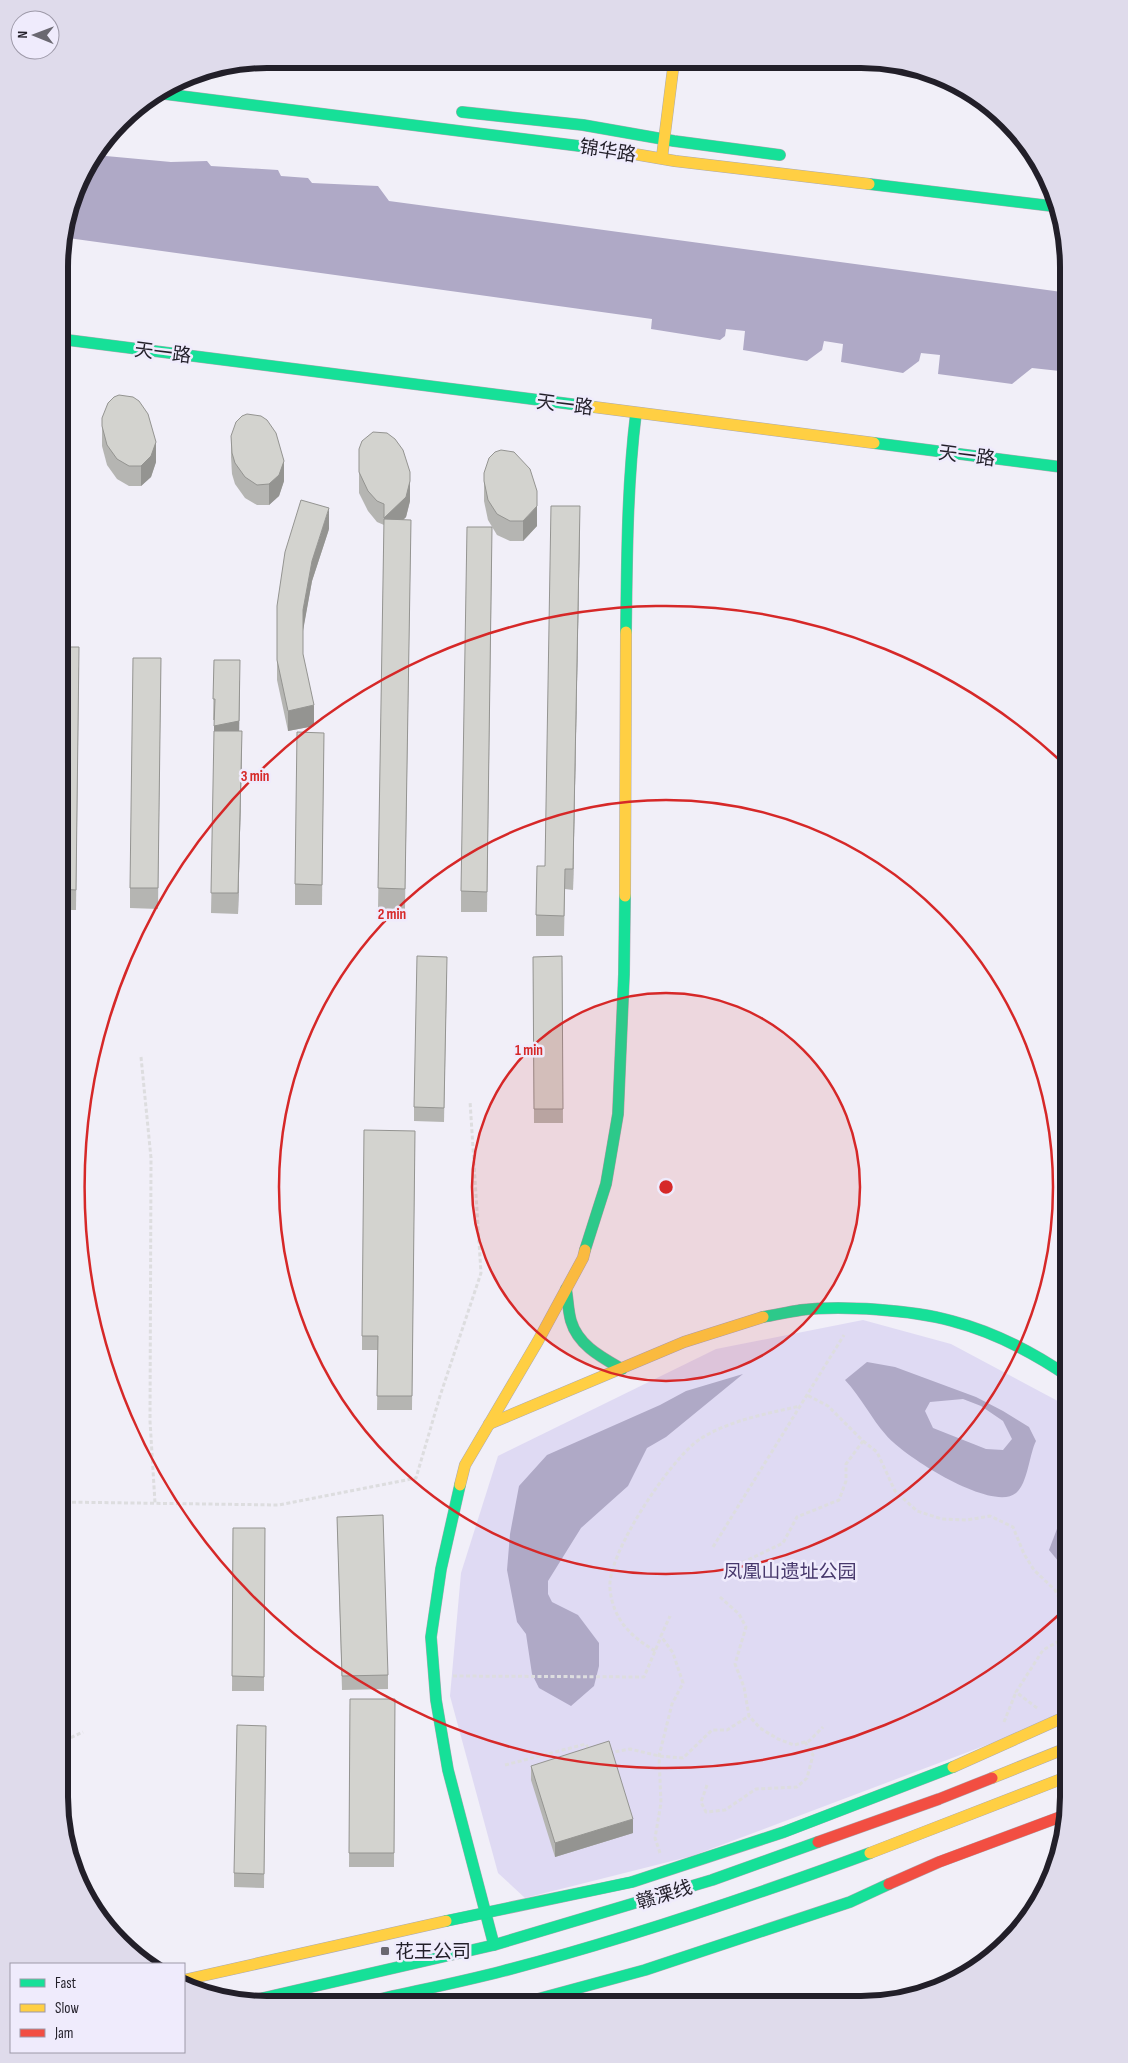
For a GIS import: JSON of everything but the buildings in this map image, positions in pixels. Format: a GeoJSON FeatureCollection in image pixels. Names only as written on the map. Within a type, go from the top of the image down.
{"type":"FeatureCollection","features":[{"type":"Feature","properties":{"kind":"street"},"geometry":{"type":"LineString","coordinates":[[662,159],[673,68]]}},
{"type":"Feature","properties":{"kind":"street","name":"锦华路"},"geometry":{"type":"LineString","coordinates":[[167,94],[552,141],[662,159],[1051,206]]}},
{"type":"Feature","properties":{"kind":"street","name":"锦华路"},"geometry":{"type":"LineString","coordinates":[[446,110],[583,125],[665,140],[788,156]]}},
{"type":"Feature","properties":{"kind":"street","name":"天一路"},"geometry":{"type":"LineString","coordinates":[[68,340],[1060,467]]}},
{"type":"Feature","properties":{"kind":"street"},"geometry":{"type":"LineString","coordinates":[[494,1945],[448,1770],[436,1700],[431,1637],[441,1569],[465,1466],[583,1258],[606,1184],[618,1114],[624,974],[627,522],[630,460],[636,413]]}},
{"type":"Feature","properties":{"kind":"street"},"geometry":{"type":"LineString","coordinates":[[566,1289],[572,1323],[584,1342],[599,1356],[622,1369]]}},
{"type":"Feature","properties":{"kind":"street"},"geometry":{"type":"LineString","coordinates":[[490,1424],[684,1342],[754,1319],[800,1310],[846,1309],[896,1312],[952,1321],[1002,1339],[1060,1371]]}},
{"type":"Feature","properties":{"kind":"street"},"geometry":{"type":"LineString","coordinates":[[188,1979],[632,1882],[784,1832],[978,1757],[1060,1719]]}},
{"type":"Feature","properties":{"kind":"street","name":"赣溧线"},"geometry":{"type":"LineString","coordinates":[[272,1996],[494,1945],[712,1880],[939,1799],[1060,1751]]}},
{"type":"Feature","properties":{"kind":"street","name":"赣溧线"},"geometry":{"type":"LineString","coordinates":[[394,1996],[503,1971],[720,1906],[949,1825],[1060,1780]]}},
{"type":"Feature","properties":{"kind":"street"},"geometry":{"type":"LineString","coordinates":[[549,1996],[645,1970],[850,1902],[939,1862],[1059,1817]]}},
{"type":"Feature","properties":{"kind":"path"},"geometry":{"type":"LineString","coordinates":[[141,1057],[151,1158],[150,1421],[154,1503]]}},
{"type":"Feature","properties":{"kind":"path"},"geometry":{"type":"LineString","coordinates":[[68,1502],[279,1506],[416,1478],[440,1396],[481,1273],[470,1101]]}},
{"type":"Feature","properties":{"kind":"path"},"geometry":{"type":"LineString","coordinates":[[713,1547],[844,1335]]}},
{"type":"Feature","properties":{"kind":"path"},"geometry":{"type":"LineString","coordinates":[[807,1394],[828,1406],[863,1442],[877,1452],[895,1491],[917,1511],[942,1519],[967,1520],[990,1516],[1014,1526],[1024,1554],[1034,1570],[1054,1590],[1060,1601]]}},
{"type":"Feature","properties":{"kind":"path"},"geometry":{"type":"LineString","coordinates":[[655,1650],[636,1640],[622,1624],[613,1606],[610,1588],[611,1573],[638,1516],[665,1475],[698,1441],[721,1427],[800,1406]]}},
{"type":"Feature","properties":{"kind":"path"},"geometry":{"type":"LineString","coordinates":[[725,1571],[783,1543],[798,1517],[839,1500],[846,1481],[846,1464],[863,1442]]}},
{"type":"Feature","properties":{"kind":"path"},"geometry":{"type":"LineString","coordinates":[[720,1597],[738,1614],[746,1627],[735,1664],[744,1687],[749,1716],[760,1728],[778,1739],[794,1745],[809,1741],[822,1727]]}},
{"type":"Feature","properties":{"kind":"path"},"geometry":{"type":"LineString","coordinates":[[452,1676],[644,1677],[670,1616]]}},
{"type":"Feature","properties":{"kind":"path"},"geometry":{"type":"LineString","coordinates":[[661,1636],[673,1653],[683,1683],[672,1704],[659,1756],[661,1803],[655,1838],[662,1858]]}},
{"type":"Feature","properties":{"kind":"path"},"geometry":{"type":"LineString","coordinates":[[1044,1713],[1016,1692],[1043,1650],[1060,1641]]}},
{"type":"Feature","properties":{"kind":"path"},"geometry":{"type":"LineString","coordinates":[[602,1754],[630,1749],[659,1756],[683,1758],[712,1730],[727,1730],[749,1716]]}},
{"type":"Feature","properties":{"kind":"path"},"geometry":{"type":"LineString","coordinates":[[68,1739],[83,1732]]}},
{"type":"Feature","properties":{"kind":"path"},"geometry":{"type":"LineString","coordinates":[[707,1785],[702,1802],[706,1812],[725,1810],[756,1789],[797,1787],[807,1778],[813,1755],[804,1742]]}},
{"type":"Feature","properties":{"kind":"path"},"geometry":{"type":"LineString","coordinates":[[505,1765],[586,1744],[592,1756]]}},
{"type":"Feature","properties":{"kind":"green space","name":"凤凰山遗址公园"},"geometry":{"type":"Polygon","coordinates":[[[863,1320],[951,1344],[1060,1402],[1060,1717],[692,1856],[525,1898],[498,1873],[450,1696],[461,1573],[498,1456],[716,1349],[863,1320]]]}},
{"type":"Feature","properties":{"kind":"shaded area"},"geometry":{"type":"Polygon","coordinates":[[[101,156],[171,162],[207,161],[211,166],[278,170],[281,176],[308,178],[312,183],[378,186],[389,201],[1060,292],[1060,371],[1032,368],[1012,384],[938,374],[940,355],[921,353],[919,361],[903,373],[841,362],[843,344],[824,341],[822,350],[807,361],[743,350],[745,331],[726,329],[725,336],[720,340],[651,329],[652,319],[69,238],[78,202],[88,178],[101,156]]]}},
{"type":"Feature","properties":{"kind":"shaded area"},"geometry":{"type":"Polygon","coordinates":[[[867,1362],[895,1367],[976,1397],[1003,1411],[1029,1427],[1036,1441],[1023,1483],[1016,1493],[1004,1497],[988,1495],[969,1489],[948,1479],[895,1444],[886,1435],[845,1380],[867,1362]],[[963,1399],[930,1402],[925,1411],[933,1428],[986,1449],[1003,1450],[1012,1439],[1003,1421],[981,1406],[963,1399]]]}},
{"type":"Feature","properties":{"kind":"shaded area"},"geometry":{"type":"Polygon","coordinates":[[[743,1374],[666,1437],[647,1448],[628,1486],[581,1528],[548,1581],[548,1594],[552,1602],[578,1615],[599,1643],[599,1666],[594,1686],[571,1706],[539,1688],[532,1674],[526,1634],[517,1622],[507,1570],[510,1534],[519,1486],[547,1455],[660,1405],[686,1391],[743,1374]]]}},
{"type":"Feature","properties":{"kind":"shaded area"},"geometry":{"type":"Polygon","coordinates":[[[1060,1521],[1060,1563],[1049,1550],[1060,1521]]]}},
{"type":"Feature","properties":{"kind":"traffic: fast"},"geometry":{"type":"LineString","coordinates":[[167,94],[611,150]]}},
{"type":"Feature","properties":{"kind":"traffic: fast"},"geometry":{"type":"LineString","coordinates":[[462,112],[583,125],[674,141],[780,155]]}},
{"type":"Feature","properties":{"kind":"traffic: fast"},"geometry":{"type":"LineString","coordinates":[[869,184],[1051,206]]}},
{"type":"Feature","properties":{"kind":"traffic: fast"},"geometry":{"type":"LineString","coordinates":[[68,340],[594,407]]}},
{"type":"Feature","properties":{"kind":"traffic: fast"},"geometry":{"type":"LineString","coordinates":[[626,632],[629,495],[636,413]]}},
{"type":"Feature","properties":{"kind":"traffic: fast"},"geometry":{"type":"LineString","coordinates":[[874,443],[1060,467]]}},
{"type":"Feature","properties":{"kind":"traffic: fast"},"geometry":{"type":"LineString","coordinates":[[585,1250],[606,1184],[618,1114],[624,974],[625,896]]}},
{"type":"Feature","properties":{"kind":"traffic: fast"},"geometry":{"type":"LineString","coordinates":[[566,1289],[571,1321],[579,1337],[591,1350],[622,1369]]}},
{"type":"Feature","properties":{"kind":"traffic: fast"},"geometry":{"type":"LineString","coordinates":[[763,1317],[801,1310],[836,1308],[897,1311],[936,1317],[998,1337],[1060,1371]]}},
{"type":"Feature","properties":{"kind":"traffic: fast"},"geometry":{"type":"LineString","coordinates":[[460,1485],[441,1569],[431,1637],[436,1700],[448,1770],[494,1945]]}},
{"type":"Feature","properties":{"kind":"traffic: fast"},"geometry":{"type":"LineString","coordinates":[[446,1921],[632,1882],[784,1832],[953,1767]]}},
{"type":"Feature","properties":{"kind":"traffic: fast"},"geometry":{"type":"LineString","coordinates":[[272,1996],[494,1945],[712,1880],[818,1842]]}},
{"type":"Feature","properties":{"kind":"traffic: fast"},"geometry":{"type":"LineString","coordinates":[[394,1996],[486,1975],[596,1945],[779,1886],[870,1853]]}},
{"type":"Feature","properties":{"kind":"traffic: fast"},"geometry":{"type":"LineString","coordinates":[[549,1996],[645,1970],[850,1902],[889,1884]]}},
{"type":"Feature","properties":{"kind":"traffic: slow"},"geometry":{"type":"LineString","coordinates":[[662,157],[673,68]]}},
{"type":"Feature","properties":{"kind":"traffic: slow"},"geometry":{"type":"LineString","coordinates":[[611,150],[675,161],[869,184]]}},
{"type":"Feature","properties":{"kind":"traffic: slow"},"geometry":{"type":"LineString","coordinates":[[594,407],[874,443]]}},
{"type":"Feature","properties":{"kind":"traffic: slow"},"geometry":{"type":"LineString","coordinates":[[625,896],[626,632]]}},
{"type":"Feature","properties":{"kind":"traffic: slow"},"geometry":{"type":"LineString","coordinates":[[460,1485],[465,1465],[538,1341],[583,1258],[585,1250]]}},
{"type":"Feature","properties":{"kind":"traffic: slow"},"geometry":{"type":"LineString","coordinates":[[489,1424],[684,1342],[763,1317]]}},
{"type":"Feature","properties":{"kind":"traffic: slow"},"geometry":{"type":"LineString","coordinates":[[953,1767],[1060,1719]]}},
{"type":"Feature","properties":{"kind":"traffic: slow"},"geometry":{"type":"LineString","coordinates":[[992,1778],[1060,1751]]}},
{"type":"Feature","properties":{"kind":"traffic: slow"},"geometry":{"type":"LineString","coordinates":[[870,1853],[1060,1779]]}},
{"type":"Feature","properties":{"kind":"traffic: slow"},"geometry":{"type":"LineString","coordinates":[[188,1979],[446,1921]]}},
{"type":"Feature","properties":{"kind":"traffic: jam"},"geometry":{"type":"LineString","coordinates":[[818,1842],[992,1778]]}},
{"type":"Feature","properties":{"kind":"traffic: jam"},"geometry":{"type":"LineString","coordinates":[[889,1884],[939,1862],[1059,1817]]}},
{"type":"Feature","properties":{"kind":"place","name":"花王公司"},"geometry":{"type":"Point","coordinates":[385,1951]}}]}
